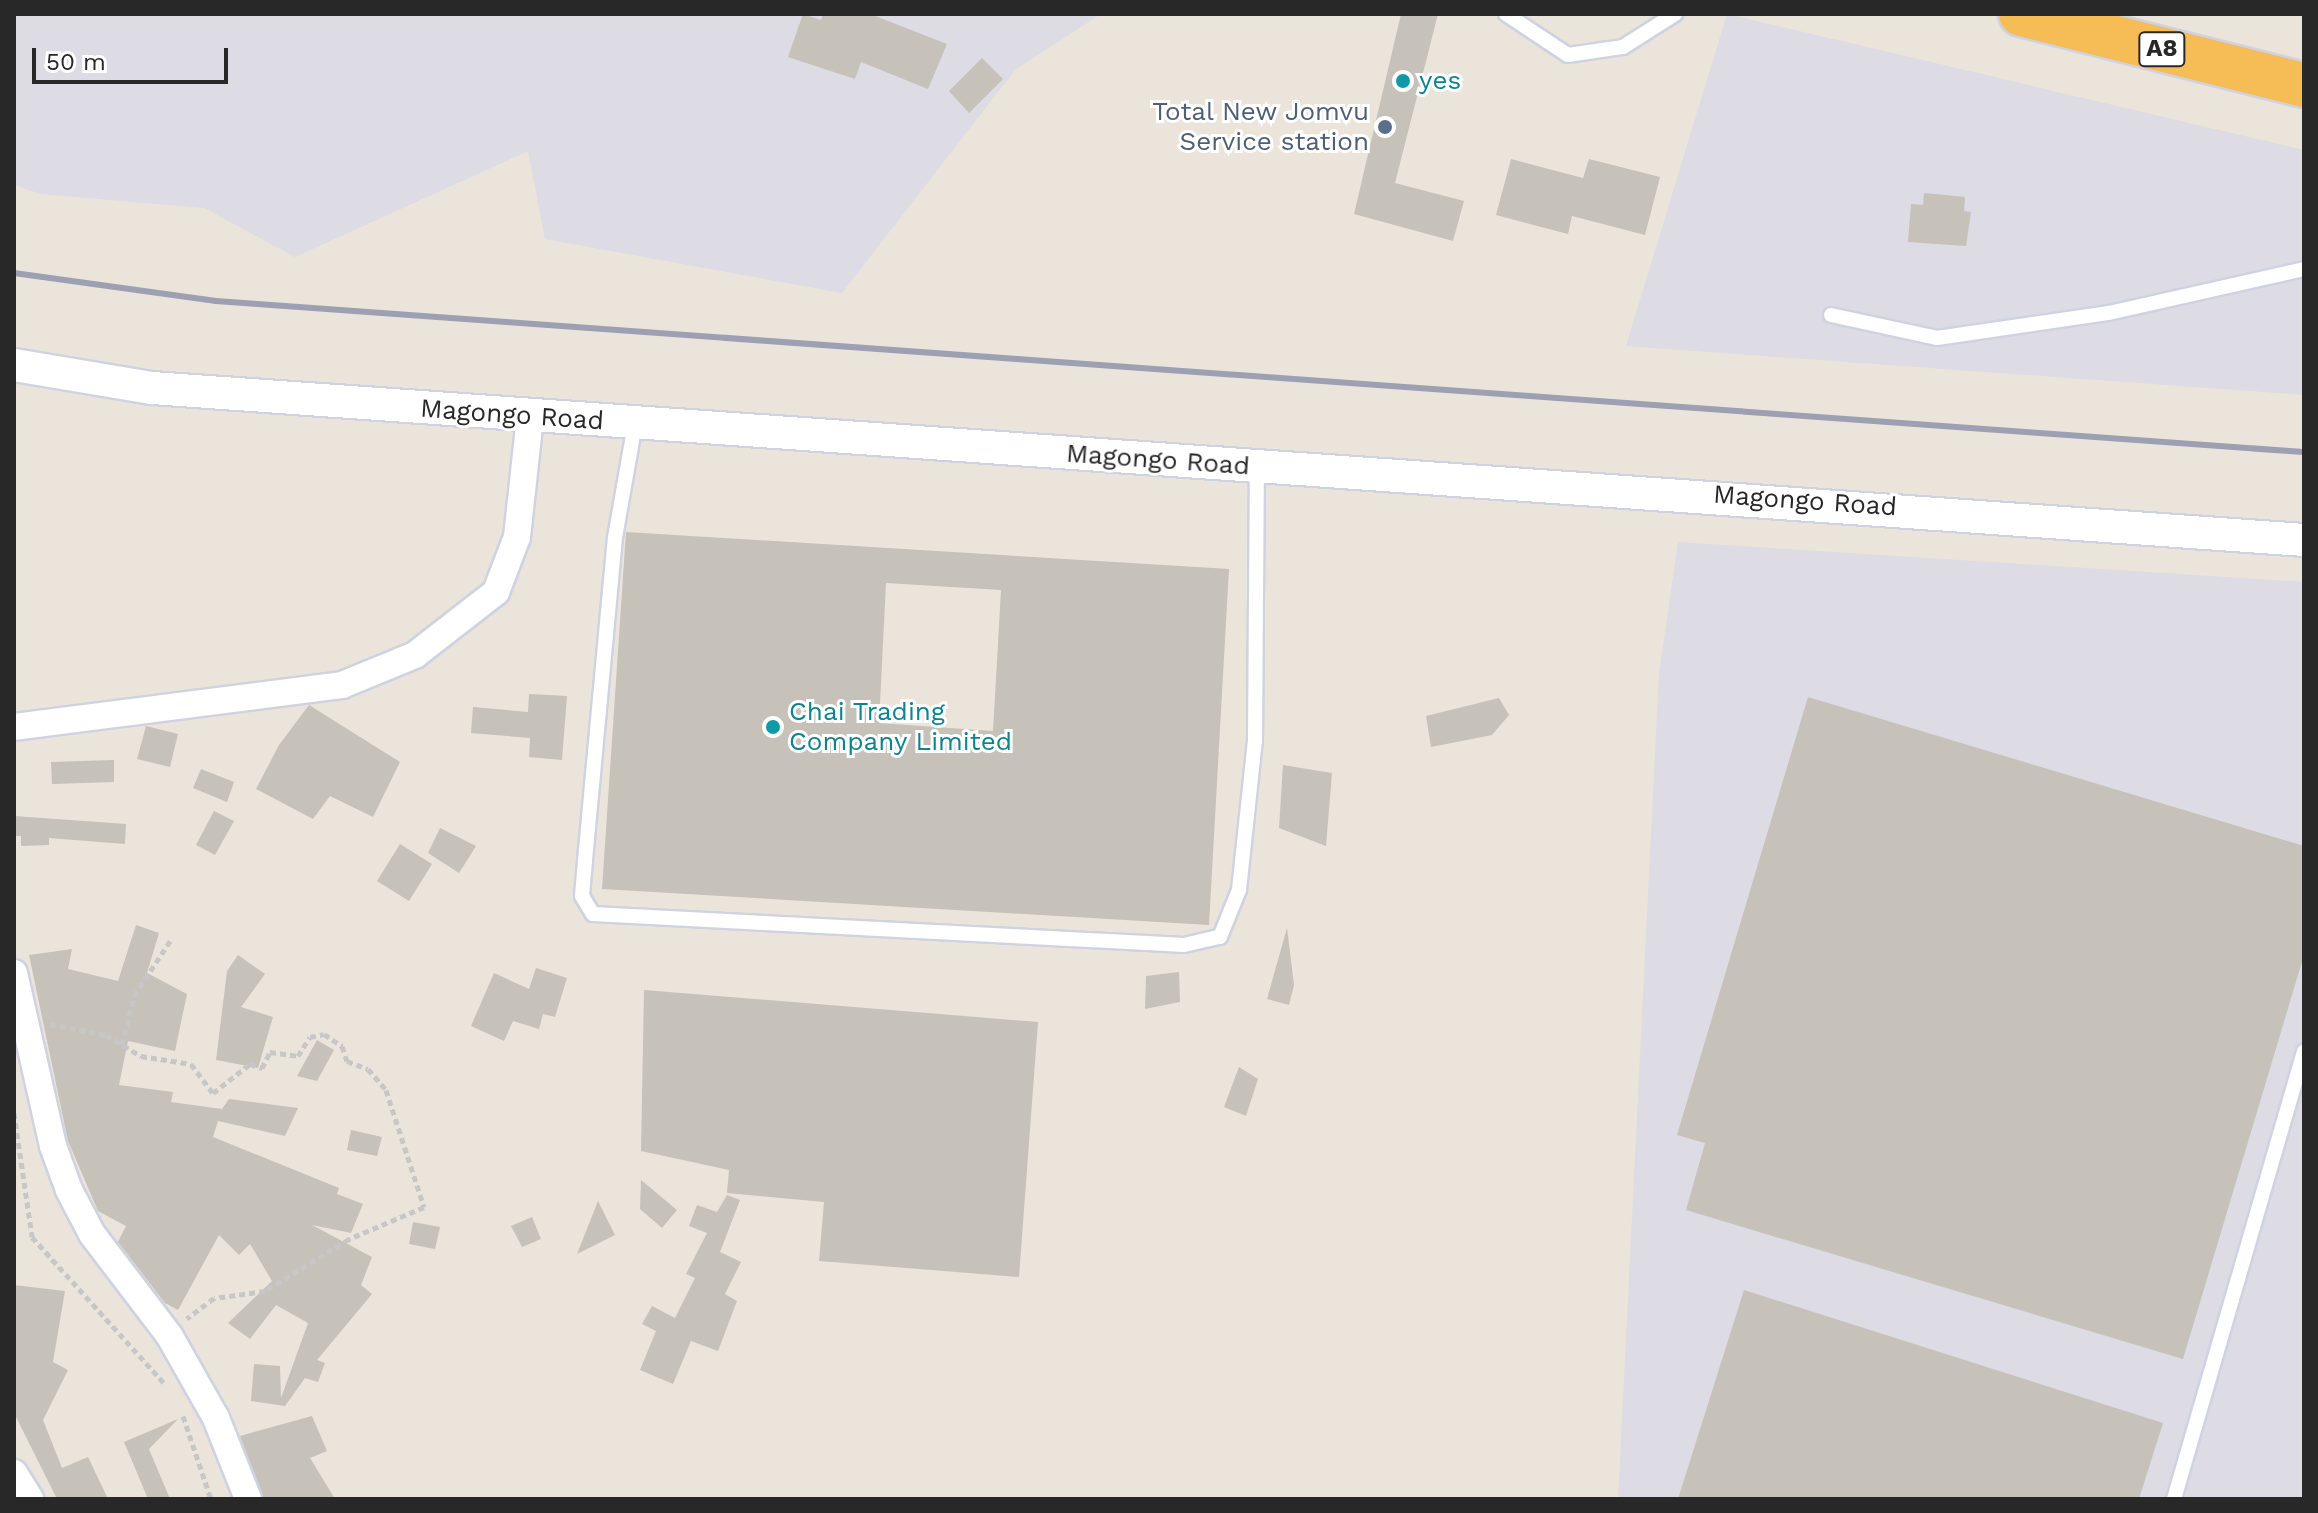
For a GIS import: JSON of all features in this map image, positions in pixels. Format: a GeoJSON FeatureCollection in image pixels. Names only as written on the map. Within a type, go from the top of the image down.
{"type":"FeatureCollection","features":[{"type":"Feature","properties":{"kind":"highway","name":"A8"},"geometry":{"type":"LineString","coordinates":[[2021,14],[2304,85]]}},
{"type":"Feature","properties":{"kind":"street","name":"Magongo Road"},"geometry":{"type":"LineString","coordinates":[[14,365],[152,388],[530,417],[2304,540]]}},
{"type":"Feature","properties":{"kind":"street"},"geometry":{"type":"LineString","coordinates":[[14,727],[342,685],[415,655],[496,592],[517,537],[530,417]]}},
{"type":"Feature","properties":{"kind":"street"},"geometry":{"type":"LineString","coordinates":[[14,973],[69,1190],[92,1234],[169,1335],[216,1418],[248,1499]]}},
{"type":"Feature","properties":{"kind":"street"},"geometry":{"type":"LineString","coordinates":[[14,1473],[30,1499]]}},
{"type":"Feature","properties":{"kind":"lane"},"geometry":{"type":"LineString","coordinates":[[1506,14],[1568,55],[1623,47],[1675,14]]}},
{"type":"Feature","properties":{"kind":"lane"},"geometry":{"type":"LineString","coordinates":[[1831,315],[1937,338],[2109,313],[2304,269]]}},
{"type":"Feature","properties":{"kind":"lane"},"geometry":{"type":"LineString","coordinates":[[635,424],[615,537],[582,896],[593,914],[1184,945],[1220,937],[1239,890],[1255,741],[1257,466]]}},
{"type":"Feature","properties":{"kind":"lane"},"geometry":{"type":"LineString","coordinates":[[2174,1499],[2304,1051]]}},
{"type":"Feature","properties":{"kind":"path"},"geometry":{"type":"LineString","coordinates":[[122,1045],[134,996],[172,938]]}},
{"type":"Feature","properties":{"kind":"path"},"geometry":{"type":"LineString","coordinates":[[25,1026],[60,1023],[122,1045],[141,1056],[191,1064],[213,1093],[250,1064],[262,1068],[270,1052],[298,1056],[310,1037],[324,1034],[342,1046],[347,1061],[368,1069],[386,1090],[424,1207],[349,1239],[265,1291],[214,1298],[169,1335]]}},
{"type":"Feature","properties":{"kind":"path"},"geometry":{"type":"LineString","coordinates":[[14,1113],[32,1237],[169,1389]]}},
{"type":"Feature","properties":{"kind":"path"},"geometry":{"type":"LineString","coordinates":[[178,1400],[211,1499]]}},
{"type":"Feature","properties":{"kind":"shaded area"},"geometry":{"type":"Polygon","coordinates":[[[14,14],[1101,14],[1015,70],[842,293],[545,239],[528,151],[295,257],[204,208],[41,194],[14,185],[14,14]]]}},
{"type":"Feature","properties":{"kind":"shaded area"},"geometry":{"type":"Polygon","coordinates":[[[1727,14],[2304,150],[2304,395],[1626,346],[1727,14]]]}},
{"type":"Feature","properties":{"kind":"shaded area"},"geometry":{"type":"Polygon","coordinates":[[[1678,542],[2304,582],[2304,1499],[1618,1499],[1659,674],[1678,542]]]}},
{"type":"Feature","properties":{"kind":"building"},"geometry":{"type":"Polygon","coordinates":[[[803,14],[821,20],[823,14],[870,14],[947,44],[928,89],[861,62],[855,79],[788,57],[803,14]]]}},
{"type":"Feature","properties":{"kind":"building"},"geometry":{"type":"Polygon","coordinates":[[[1401,14],[1438,14],[1395,183],[1464,201],[1453,241],[1354,214],[1401,14]]]}},
{"type":"Feature","properties":{"kind":"building"},"geometry":{"type":"Polygon","coordinates":[[[982,58],[1003,79],[969,113],[949,91],[982,58]]]}},
{"type":"Feature","properties":{"kind":"building"},"geometry":{"type":"Polygon","coordinates":[[[1511,159],[1583,178],[1589,159],[1660,177],[1645,235],[1572,216],[1568,234],[1496,215],[1511,159]]]}},
{"type":"Feature","properties":{"kind":"building"},"geometry":{"type":"Polygon","coordinates":[[[1924,193],[1965,197],[1964,211],[1971,212],[1966,246],[1908,242],[1911,204],[1923,205],[1924,193]]]}},
{"type":"Feature","properties":{"kind":"building","name":"Chai Trading Company Limited"},"geometry":{"type":"Polygon","coordinates":[[[626,532],[1229,569],[1209,925],[602,889],[626,532]],[[886,583],[879,723],[993,731],[1001,590],[886,583]]]}},
{"type":"Feature","properties":{"kind":"building"},"geometry":{"type":"Polygon","coordinates":[[[529,694],[567,696],[562,760],[529,757],[530,738],[471,733],[473,707],[528,712],[529,694]]]}},
{"type":"Feature","properties":{"kind":"building"},"geometry":{"type":"Polygon","coordinates":[[[1808,697],[2304,846],[2304,955],[2183,1359],[1686,1210],[1705,1143],[1677,1135],[1808,697]]]}},
{"type":"Feature","properties":{"kind":"building"},"geometry":{"type":"Polygon","coordinates":[[[1499,698],[1509,715],[1492,735],[1431,747],[1426,716],[1499,698]]]}},
{"type":"Feature","properties":{"kind":"building"},"geometry":{"type":"Polygon","coordinates":[[[309,705],[400,762],[373,817],[330,796],[313,819],[256,789],[279,745],[309,705]]]}},
{"type":"Feature","properties":{"kind":"building"},"geometry":{"type":"Polygon","coordinates":[[[146,726],[178,734],[170,767],[137,759],[146,726]]]}},
{"type":"Feature","properties":{"kind":"building"},"geometry":{"type":"Polygon","coordinates":[[[114,760],[114,782],[52,784],[51,762],[114,760]]]}},
{"type":"Feature","properties":{"kind":"building"},"geometry":{"type":"Polygon","coordinates":[[[1283,765],[1332,773],[1326,846],[1279,828],[1283,765]]]}},
{"type":"Feature","properties":{"kind":"building"},"geometry":{"type":"Polygon","coordinates":[[[201,769],[234,782],[227,802],[193,788],[201,769]]]}},
{"type":"Feature","properties":{"kind":"building"},"geometry":{"type":"Polygon","coordinates":[[[214,811],[234,821],[215,855],[196,845],[214,811]]]}},
{"type":"Feature","properties":{"kind":"building"},"geometry":{"type":"Polygon","coordinates":[[[14,816],[126,824],[125,844],[49,838],[49,845],[21,846],[21,836],[14,836],[14,816]]]}},
{"type":"Feature","properties":{"kind":"building"},"geometry":{"type":"Polygon","coordinates":[[[440,828],[476,846],[459,873],[428,853],[440,828]]]}},
{"type":"Feature","properties":{"kind":"building"},"geometry":{"type":"Polygon","coordinates":[[[400,844],[432,864],[409,901],[377,881],[400,844]]]}},
{"type":"Feature","properties":{"kind":"building"},"geometry":{"type":"Polygon","coordinates":[[[136,925],[159,933],[147,973],[187,994],[175,1051],[128,1041],[119,1085],[173,1092],[171,1102],[222,1109],[229,1099],[298,1108],[285,1136],[218,1121],[213,1137],[339,1188],[337,1194],[363,1204],[351,1233],[312,1225],[372,1257],[361,1285],[372,1294],[317,1360],[325,1363],[318,1382],[305,1378],[285,1406],[251,1401],[254,1364],[280,1366],[281,1398],[308,1323],[276,1305],[250,1339],[228,1323],[272,1281],[250,1244],[239,1255],[219,1235],[178,1310],[165,1303],[118,1242],[126,1226],[98,1211],[68,1141],[29,955],[72,949],[68,969],[118,981],[136,925]]]}},
{"type":"Feature","properties":{"kind":"building"},"geometry":{"type":"Polygon","coordinates":[[[1287,928],[1294,985],[1289,1005],[1267,999],[1287,928]]]}},
{"type":"Feature","properties":{"kind":"building"},"geometry":{"type":"Polygon","coordinates":[[[238,955],[265,974],[241,1007],[273,1017],[258,1068],[216,1060],[227,971],[238,955]]]}},
{"type":"Feature","properties":{"kind":"building"},"geometry":{"type":"Polygon","coordinates":[[[536,968],[567,978],[555,1017],[543,1014],[539,1029],[513,1021],[504,1041],[471,1026],[494,973],[529,989],[536,968]]]}},
{"type":"Feature","properties":{"kind":"building"},"geometry":{"type":"Polygon","coordinates":[[[1179,972],[1180,1002],[1145,1009],[1146,976],[1179,972]]]}},
{"type":"Feature","properties":{"kind":"building"},"geometry":{"type":"Polygon","coordinates":[[[644,990],[1038,1022],[1019,1277],[819,1261],[824,1202],[727,1193],[729,1170],[641,1151],[644,990]]]}},
{"type":"Feature","properties":{"kind":"building"},"geometry":{"type":"Polygon","coordinates":[[[317,1040],[334,1050],[317,1081],[297,1076],[317,1040]]]}},
{"type":"Feature","properties":{"kind":"building"},"geometry":{"type":"Polygon","coordinates":[[[1239,1067],[1258,1079],[1246,1116],[1224,1107],[1239,1067]]]}},
{"type":"Feature","properties":{"kind":"building"},"geometry":{"type":"Polygon","coordinates":[[[351,1130],[382,1137],[377,1156],[347,1150],[351,1130]]]}},
{"type":"Feature","properties":{"kind":"building"},"geometry":{"type":"Polygon","coordinates":[[[641,1180],[677,1210],[662,1228],[640,1209],[641,1180]]]}},
{"type":"Feature","properties":{"kind":"building"},"geometry":{"type":"Polygon","coordinates":[[[727,1195],[740,1200],[720,1252],[741,1262],[725,1294],[737,1301],[718,1351],[691,1341],[673,1384],[640,1370],[656,1331],[642,1324],[652,1306],[675,1318],[695,1278],[686,1274],[707,1233],[689,1226],[697,1205],[717,1212],[727,1195]]]}},
{"type":"Feature","properties":{"kind":"building"},"geometry":{"type":"Polygon","coordinates":[[[598,1201],[615,1235],[577,1254],[598,1201]]]}},
{"type":"Feature","properties":{"kind":"building"},"geometry":{"type":"Polygon","coordinates":[[[532,1217],[541,1239],[522,1247],[511,1226],[532,1217]]]}},
{"type":"Feature","properties":{"kind":"building"},"geometry":{"type":"Polygon","coordinates":[[[413,1222],[440,1227],[435,1249],[409,1244],[413,1222]]]}},
{"type":"Feature","properties":{"kind":"building"},"geometry":{"type":"Polygon","coordinates":[[[14,1285],[65,1291],[53,1362],[68,1370],[43,1420],[62,1468],[88,1457],[108,1499],[57,1499],[14,1413],[14,1285]]]}},
{"type":"Feature","properties":{"kind":"building"},"geometry":{"type":"Polygon","coordinates":[[[1744,1290],[2163,1423],[2139,1499],[1678,1499],[1744,1290]]]}},
{"type":"Feature","properties":{"kind":"building"},"geometry":{"type":"Polygon","coordinates":[[[312,1416],[327,1451],[310,1458],[335,1499],[264,1499],[240,1436],[312,1416]]]}},
{"type":"Feature","properties":{"kind":"building"},"geometry":{"type":"Polygon","coordinates":[[[178,1419],[149,1449],[170,1499],[148,1499],[124,1442],[178,1419]]]}},
{"type":"Feature","properties":{"kind":"railway"},"geometry":{"type":"LineString","coordinates":[[14,273],[216,301],[2304,452]]}},
{"type":"Feature","properties":{"kind":"place","name":"yes"},"geometry":{"type":"Point","coordinates":[1403,81]}},
{"type":"Feature","properties":{"kind":"place","name":"Total New Jomvu Service station"},"geometry":{"type":"Point","coordinates":[1385,127]}},
{"type":"Feature","properties":{"kind":"place","name":"Chai Trading Company Limited"},"geometry":{"type":"Point","coordinates":[773,727]}}]}
